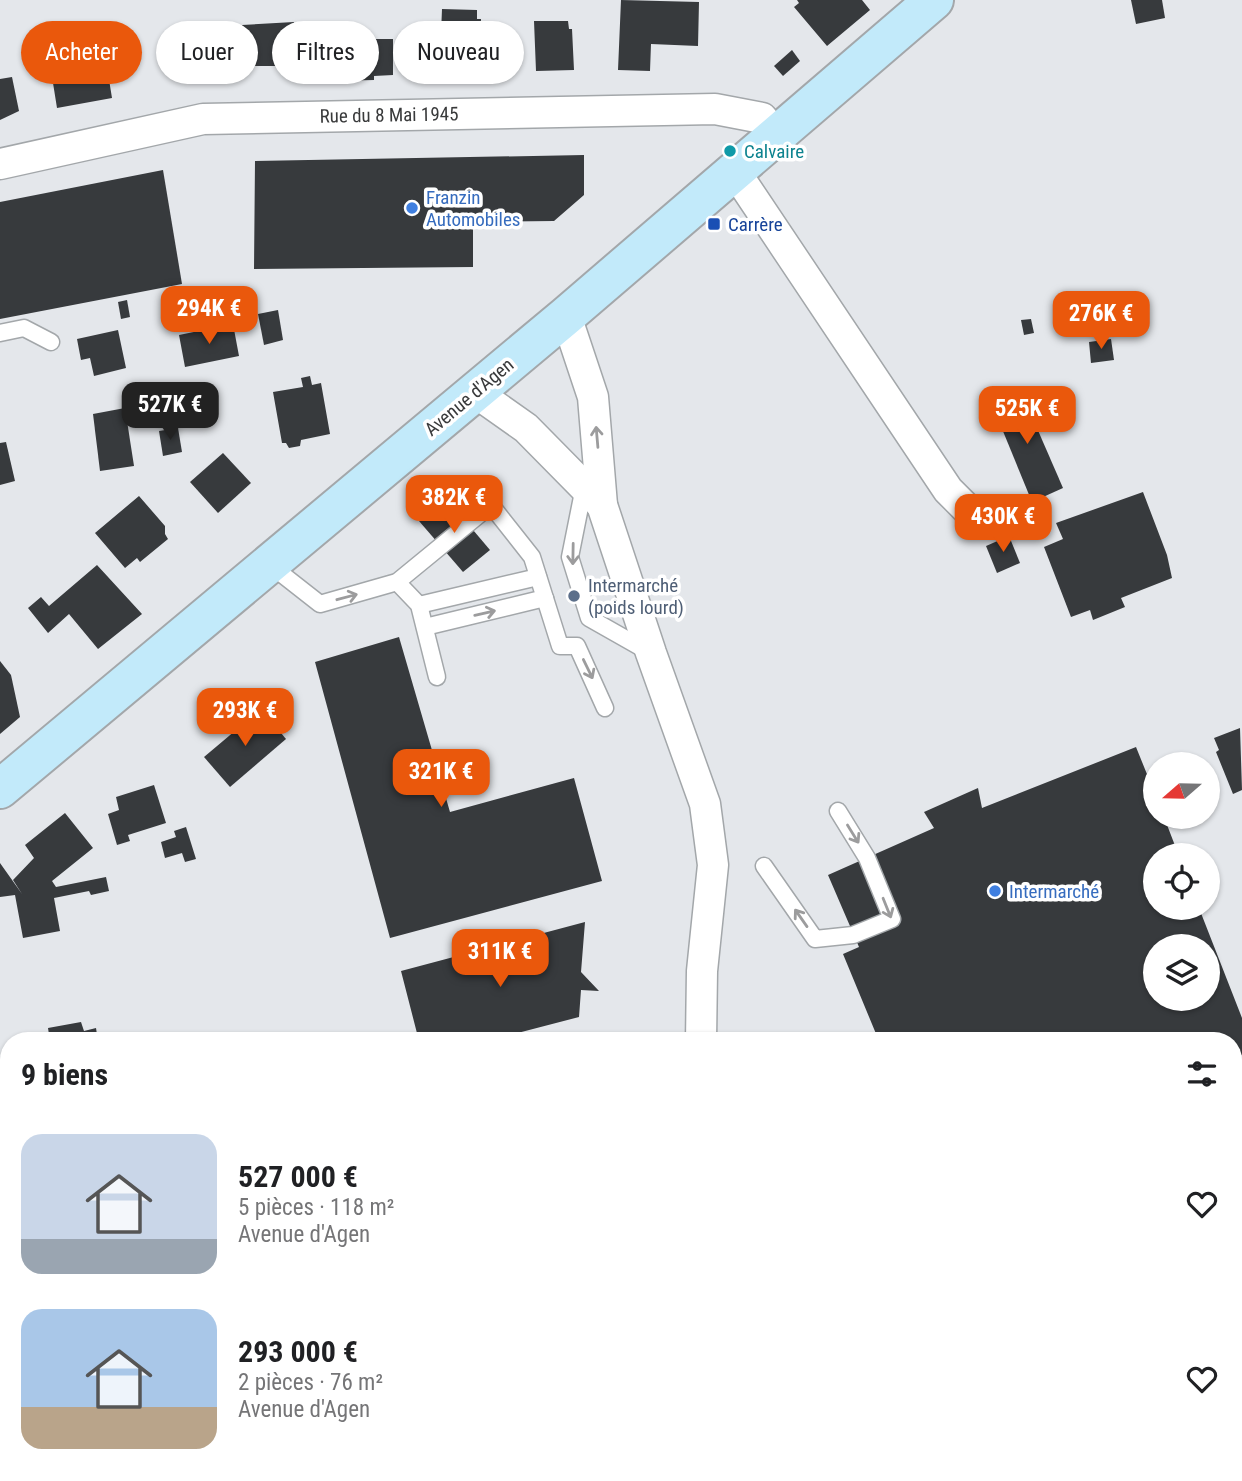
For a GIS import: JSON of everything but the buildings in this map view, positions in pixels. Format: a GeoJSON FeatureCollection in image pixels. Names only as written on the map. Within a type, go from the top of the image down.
{"type":"FeatureCollection","features":[{"type":"Feature","properties":{"kind":"main road","name":"Avenue d'Agen"},"geometry":{"type":"LineString","coordinates":[[0,789],[566,316],[934,0]]}},
{"type":"Feature","properties":{"kind":"street","name":"Rue du 8 Mai 1945"},"geometry":{"type":"LineString","coordinates":[[0,164],[203,119],[715,109],[762,118],[775,134]]}},
{"type":"Feature","properties":{"kind":"street"},"geometry":{"type":"LineString","coordinates":[[734,170],[948,490],[975,517],[1018,523]]}},
{"type":"Feature","properties":{"kind":"street"},"geometry":{"type":"LineString","coordinates":[[566,316],[593,397],[593,496],[705,804],[713,865],[702,971],[701,1032]]}},
{"type":"Feature","properties":{"kind":"street"},"geometry":{"type":"LineString","coordinates":[[475,392],[526,428],[593,496]]}},
{"type":"Feature","properties":{"kind":"lane"},"geometry":{"type":"LineString","coordinates":[[0,333],[24,328],[51,342]]}},
{"type":"Feature","properties":{"kind":"lane"},"geometry":{"type":"LineString","coordinates":[[593,496],[570,557],[589,618],[650,653]]}},
{"type":"Feature","properties":{"kind":"lane"},"geometry":{"type":"LineString","coordinates":[[269,564],[320,604],[397,582],[491,505],[532,557],[561,646],[577,646],[605,708]]}},
{"type":"Feature","properties":{"kind":"lane"},"geometry":{"type":"LineString","coordinates":[[419,605],[538,577]]}},
{"type":"Feature","properties":{"kind":"lane"},"geometry":{"type":"LineString","coordinates":[[397,582],[419,605],[437,677]]}},
{"type":"Feature","properties":{"kind":"lane"},"geometry":{"type":"LineString","coordinates":[[425,627],[545,598]]}},
{"type":"Feature","properties":{"kind":"lane"},"geometry":{"type":"LineString","coordinates":[[764,866],[816,939],[853,934],[892,919],[867,858],[838,811]]}},
{"type":"Feature","properties":{"kind":"place","name":"Calvaire"},"geometry":{"type":"Point","coordinates":[730,151]}},
{"type":"Feature","properties":{"kind":"place","name":"Franzin Automobiles"},"geometry":{"type":"Point","coordinates":[412,208]}},
{"type":"Feature","properties":{"kind":"place","name":"Carrère"},"geometry":{"type":"Point","coordinates":[714,224]}},
{"type":"Feature","properties":{"kind":"place","name":"Intermarché (poids lourd)"},"geometry":{"type":"Point","coordinates":[574,596]}},
{"type":"Feature","properties":{"kind":"place","name":"Intermarché"},"geometry":{"type":"Point","coordinates":[995,891]}}]}
